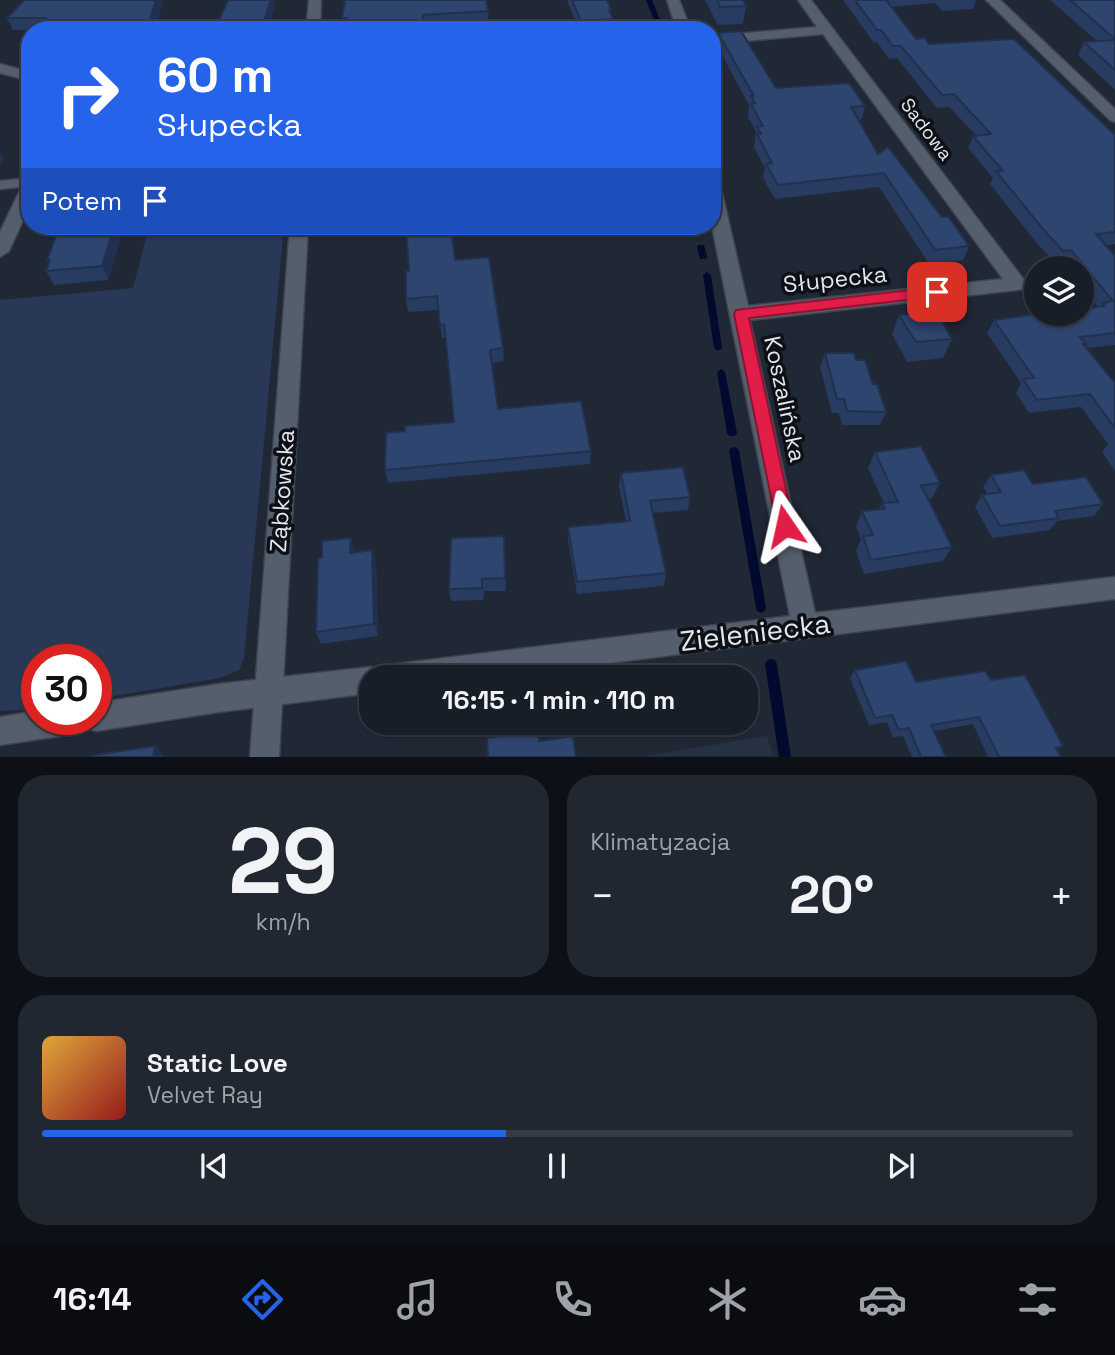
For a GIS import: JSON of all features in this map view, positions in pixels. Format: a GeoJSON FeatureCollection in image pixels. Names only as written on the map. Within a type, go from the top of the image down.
{"type":"FeatureCollection","features":[{"type":"Feature","properties":{"kind":"street"},"geometry":{"type":"LineString","coordinates":[[314,21],[315,0]]}},
{"type":"Feature","properties":{"kind":"street"},"geometry":{"type":"LineString","coordinates":[[673,0],[681,21]]}},
{"type":"Feature","properties":{"kind":"street","name":"Sadowa"},"geometry":{"type":"LineString","coordinates":[[804,0],[1017,284]]}},
{"type":"Feature","properties":{"kind":"street"},"geometry":{"type":"LineString","coordinates":[[992,0],[1115,117]]}},
{"type":"Feature","properties":{"kind":"street"},"geometry":{"type":"LineString","coordinates":[[721,39],[827,30]]}},
{"type":"Feature","properties":{"kind":"street"},"geometry":{"type":"LineString","coordinates":[[0,68],[21,74]]}},
{"type":"Feature","properties":{"kind":"street"},"geometry":{"type":"LineString","coordinates":[[0,251],[6,227],[21,200]]}},
{"type":"Feature","properties":{"kind":"street","name":"Koszalińska"},"geometry":{"type":"LineString","coordinates":[[721,224],[805,626]]}},
{"type":"Feature","properties":{"kind":"street","name":"Ząbkowska"},"geometry":{"type":"LineString","coordinates":[[264,757],[298,235]]}},
{"type":"Feature","properties":{"kind":"street","name":"Słupecka"},"geometry":{"type":"LineString","coordinates":[[741,314],[1017,284]]}},
{"type":"Feature","properties":{"kind":"street","name":"Zieleniecka"},"geometry":{"type":"LineString","coordinates":[[492,665],[1115,588]]}},
{"type":"Feature","properties":{"kind":"street"},"geometry":{"type":"LineString","coordinates":[[112,715],[359,682]]}},
{"type":"Feature","properties":{"kind":"street"},"geometry":{"type":"LineString","coordinates":[[0,732],[21,729]]}},
{"type":"Feature","properties":{"kind":"lane"},"geometry":{"type":"LineString","coordinates":[[0,185],[21,184]]}},
{"type":"Feature","properties":{"kind":"shaded area"},"geometry":{"type":"Polygon","coordinates":[[[147,235],[283,235],[244,658],[239,670],[220,678],[112,696],[112,644],[21,644],[21,710],[0,711],[0,300],[133,288],[147,235]]]}},
{"type":"Feature","properties":{"kind":"shaded area"},"geometry":{"type":"Polygon","coordinates":[[[767,736],[773,756],[646,756],[767,736]]]}},
{"type":"Feature","properties":{"kind":"building"},"geometry":{"type":"Polygon","coordinates":[[[24,0],[156,0],[150,21],[44,21],[46,18],[7,18],[24,0]]]}},
{"type":"Feature","properties":{"kind":"building"},"geometry":{"type":"Polygon","coordinates":[[[228,0],[271,0],[264,21],[218,21],[228,0]]]}},
{"type":"Feature","properties":{"kind":"building"},"geometry":{"type":"Polygon","coordinates":[[[345,0],[486,0],[488,11],[423,15],[423,21],[347,21],[347,18],[342,18],[345,0]]]}},
{"type":"Feature","properties":{"kind":"building"},"geometry":{"type":"Polygon","coordinates":[[[572,0],[607,0],[613,19],[581,21],[572,0]]]}},
{"type":"Feature","properties":{"kind":"building"},"geometry":{"type":"Polygon","coordinates":[[[717,0],[743,0],[746,6],[720,7],[717,0]]]}},
{"type":"Feature","properties":{"kind":"building"},"geometry":{"type":"Polygon","coordinates":[[[855,0],[886,0],[916,39],[925,38],[929,44],[1014,39],[1115,135],[1115,232],[1096,234],[1115,256],[1115,333],[1080,337],[1115,383],[1115,428],[1090,394],[1037,400],[1023,379],[1034,378],[994,320],[1024,316],[1024,326],[1094,326],[1094,307],[1105,306],[1103,303],[1113,301],[1094,278],[1094,256],[1076,256],[1071,250],[1063,251],[996,171],[1003,171],[973,136],[991,134],[954,94],[942,95],[901,46],[893,46],[881,30],[877,30],[855,0]]]}},
{"type":"Feature","properties":{"kind":"building"},"geometry":{"type":"Polygon","coordinates":[[[1070,0],[1115,0],[1115,39],[1070,0]]]}},
{"type":"Feature","properties":{"kind":"building"},"geometry":{"type":"Polygon","coordinates":[[[741,31],[776,88],[849,83],[865,106],[851,107],[878,154],[888,147],[942,217],[948,216],[969,246],[935,250],[884,173],[778,185],[766,164],[772,163],[757,134],[761,134],[757,127],[763,126],[751,104],[755,103],[751,96],[754,96],[721,38],[721,33],[741,31]]]}},
{"type":"Feature","properties":{"kind":"building"},"geometry":{"type":"Polygon","coordinates":[[[1115,40],[1115,70],[1084,42],[1115,40]]]}},
{"type":"Feature","properties":{"kind":"building"},"geometry":{"type":"Polygon","coordinates":[[[57,235],[111,235],[102,266],[46,271],[50,260],[47,260],[57,235]]]}},
{"type":"Feature","properties":{"kind":"building"},"geometry":{"type":"Polygon","coordinates":[[[407,235],[452,235],[455,260],[489,257],[503,348],[490,350],[498,409],[581,401],[591,451],[385,470],[386,433],[405,431],[405,426],[454,422],[444,324],[440,325],[437,296],[406,299],[406,271],[409,271],[407,235]]]}},
{"type":"Feature","properties":{"kind":"building"},"geometry":{"type":"Polygon","coordinates":[[[936,311],[952,339],[916,342],[899,315],[936,311]]]}},
{"type":"Feature","properties":{"kind":"building"},"geometry":{"type":"Polygon","coordinates":[[[825,353],[854,353],[856,360],[865,360],[873,384],[877,384],[886,412],[847,411],[844,399],[837,399],[825,353]]]}},
{"type":"Feature","properties":{"kind":"building"},"geometry":{"type":"Polygon","coordinates":[[[921,446],[940,483],[921,485],[952,547],[871,560],[863,536],[873,535],[862,511],[885,509],[882,503],[898,502],[875,452],[921,446]]]}},
{"type":"Feature","properties":{"kind":"building"},"geometry":{"type":"Polygon","coordinates":[[[683,467],[690,497],[650,501],[666,573],[577,582],[568,527],[630,521],[621,473],[683,467]]]}},
{"type":"Feature","properties":{"kind":"building"},"geometry":{"type":"Polygon","coordinates":[[[1024,470],[1033,484],[1086,477],[1103,504],[1055,511],[1059,518],[1000,526],[982,495],[1001,492],[991,475],[1024,470]]]}},
{"type":"Feature","properties":{"kind":"building"},"geometry":{"type":"Polygon","coordinates":[[[504,536],[505,578],[482,579],[482,588],[449,589],[451,538],[504,536]]]}},
{"type":"Feature","properties":{"kind":"building"},"geometry":{"type":"Polygon","coordinates":[[[351,538],[350,553],[372,550],[374,624],[316,632],[318,558],[322,557],[322,541],[351,538]]]}},
{"type":"Feature","properties":{"kind":"building"},"geometry":{"type":"Polygon","coordinates":[[[906,661],[916,682],[985,671],[991,680],[1025,675],[1063,746],[1056,748],[1061,757],[999,757],[979,717],[931,725],[946,757],[921,757],[909,728],[899,730],[892,715],[875,718],[855,670],[906,661]]]}},
{"type":"Feature","properties":{"kind":"building"},"geometry":{"type":"Polygon","coordinates":[[[538,735],[539,741],[573,736],[576,757],[488,757],[487,738],[538,735]]]}},
{"type":"Feature","properties":{"kind":"building"},"geometry":{"type":"Polygon","coordinates":[[[155,746],[153,757],[93,757],[93,755],[155,746]]]}},
{"type":"Feature","properties":{"kind":"waterway"},"geometry":{"type":"LineString","coordinates":[[649,0],[657,21]]}},
{"type":"Feature","properties":{"kind":"waterway"},"geometry":{"type":"LineString","coordinates":[[701,247],[703,257]]}},
{"type":"Feature","properties":{"kind":"waterway"},"geometry":{"type":"LineString","coordinates":[[707,275],[718,348]]}},
{"type":"Feature","properties":{"kind":"waterway"},"geometry":{"type":"LineString","coordinates":[[721,372],[732,433]]}},
{"type":"Feature","properties":{"kind":"waterway"},"geometry":{"type":"LineString","coordinates":[[734,451],[761,608]]}},
{"type":"Feature","properties":{"kind":"waterway"},"geometry":{"type":"LineString","coordinates":[[771,664],[785,757]]}},
{"type":"Feature","properties":{"kind":"route"},"geometry":{"type":"LineString","coordinates":[[785,526],[741,314],[937,292]]}}]}
